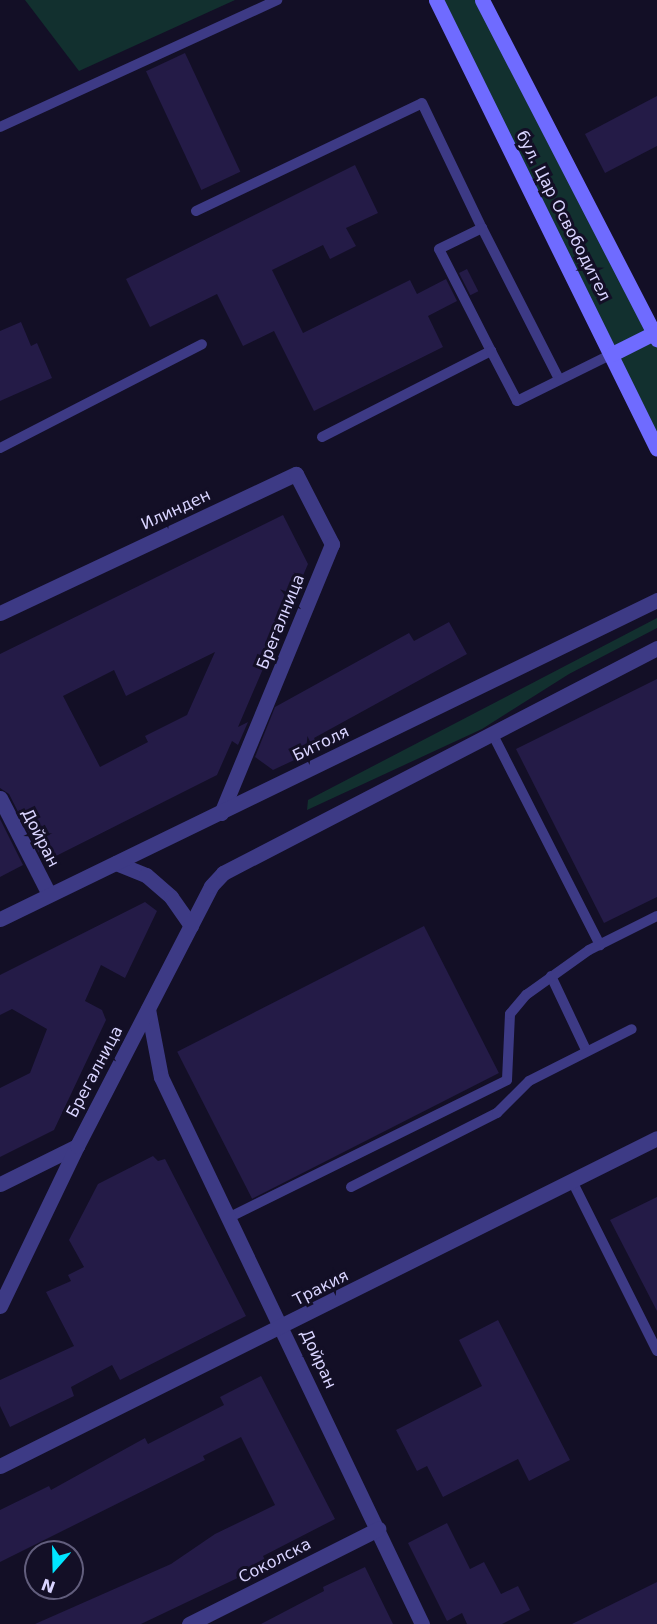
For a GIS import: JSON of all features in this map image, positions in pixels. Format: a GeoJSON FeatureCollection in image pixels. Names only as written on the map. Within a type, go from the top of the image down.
{"type":"FeatureCollection","features":[{"type":"Feature","properties":{"kind":"main road","name":"бул. Цар Освободител"},"geometry":{"type":"LineString","coordinates":[[436,0],[657,448]]}},
{"type":"Feature","properties":{"kind":"main road","name":"бул. Цар Освободител"},"geometry":{"type":"LineString","coordinates":[[482,0],[655,336]]}},
{"type":"Feature","properties":{"kind":"main road"},"geometry":{"type":"LineString","coordinates":[[612,354],[655,336]]}},
{"type":"Feature","properties":{"kind":"street","name":"Илинден"},"geometry":{"type":"LineString","coordinates":[[0,613],[296,474],[332,544]]}},
{"type":"Feature","properties":{"kind":"street","name":"Брегалница"},"geometry":{"type":"LineString","coordinates":[[221,813],[332,544]]}},
{"type":"Feature","properties":{"kind":"street","name":"Битоля"},"geometry":{"type":"LineString","coordinates":[[0,919],[657,600]]}},
{"type":"Feature","properties":{"kind":"street"},"geometry":{"type":"LineString","coordinates":[[493,735],[657,648]]}},
{"type":"Feature","properties":{"kind":"street","name":"Брегалница"},"geometry":{"type":"LineString","coordinates":[[0,1306],[77,1146],[211,886],[235,863],[493,735]]}},
{"type":"Feature","properties":{"kind":"street","name":"Дойран"},"geometry":{"type":"LineString","coordinates":[[0,798],[49,894]]}},
{"type":"Feature","properties":{"kind":"street"},"geometry":{"type":"LineString","coordinates":[[116,863],[146,875],[171,897],[191,926]]}},
{"type":"Feature","properties":{"kind":"street","name":"Дойран"},"geometry":{"type":"LineString","coordinates":[[148,1009],[161,1077],[283,1327],[422,1624]]}},
{"type":"Feature","properties":{"kind":"street","name":"Тракия"},"geometry":{"type":"LineString","coordinates":[[0,1467],[657,1138]]}},
{"type":"Feature","properties":{"kind":"street"},"geometry":{"type":"LineString","coordinates":[[0,1184],[77,1146]]}},
{"type":"Feature","properties":{"kind":"street","name":"Соколска"},"geometry":{"type":"LineString","coordinates":[[189,1624],[378,1530]]}},
{"type":"Feature","properties":{"kind":"lane"},"geometry":{"type":"LineString","coordinates":[[0,128],[277,0]]}},
{"type":"Feature","properties":{"kind":"lane"},"geometry":{"type":"LineString","coordinates":[[196,211],[422,104],[559,379]]}},
{"type":"Feature","properties":{"kind":"lane"},"geometry":{"type":"LineString","coordinates":[[482,228],[440,249],[517,401],[612,354]]}},
{"type":"Feature","properties":{"kind":"lane"},"geometry":{"type":"LineString","coordinates":[[0,447],[202,344]]}},
{"type":"Feature","properties":{"kind":"lane"},"geometry":{"type":"LineString","coordinates":[[322,437],[491,351]]}},
{"type":"Feature","properties":{"kind":"lane"},"geometry":{"type":"LineString","coordinates":[[493,735],[600,945]]}},
{"type":"Feature","properties":{"kind":"lane"},"geometry":{"type":"LineString","coordinates":[[228,1218],[507,1080],[510,1014],[551,976],[600,945],[657,916]]}},
{"type":"Feature","properties":{"kind":"lane"},"geometry":{"type":"LineString","coordinates":[[551,976],[586,1050]]}},
{"type":"Feature","properties":{"kind":"lane"},"geometry":{"type":"LineString","coordinates":[[351,1187],[497,1113],[529,1081],[586,1050],[632,1029]]}},
{"type":"Feature","properties":{"kind":"lane"},"geometry":{"type":"LineString","coordinates":[[572,1180],[657,1351]]}},
{"type":"Feature","properties":{"kind":"green space"},"geometry":{"type":"Polygon","coordinates":[[[25,0],[235,0],[79,71],[25,0]]]}},
{"type":"Feature","properties":{"kind":"green space"},"geometry":{"type":"Polygon","coordinates":[[[436,0],[482,0],[657,339],[657,449],[436,0]]]}},
{"type":"Feature","properties":{"kind":"green space"},"geometry":{"type":"Polygon","coordinates":[[[657,618],[657,628],[569,674],[482,729],[307,810],[308,800],[657,618]]]}},
{"type":"Feature","properties":{"kind":"building"},"geometry":{"type":"Polygon","coordinates":[[[185,53],[240,172],[201,190],[146,71],[185,53]]]}},
{"type":"Feature","properties":{"kind":"building"},"geometry":{"type":"Polygon","coordinates":[[[657,96],[657,146],[605,173],[585,134],[657,96]]]}},
{"type":"Feature","properties":{"kind":"building"},"geometry":{"type":"Polygon","coordinates":[[[355,165],[378,213],[346,228],[356,246],[330,259],[323,245],[272,270],[303,333],[410,280],[417,294],[446,279],[457,301],[428,316],[443,347],[314,411],[274,331],[243,346],[217,294],[150,327],[126,279],[355,165]]]}},
{"type":"Feature","properties":{"kind":"building"},"geometry":{"type":"Polygon","coordinates":[[[467,269],[478,291],[470,295],[459,273],[467,269]]]}},
{"type":"Feature","properties":{"kind":"building"},"geometry":{"type":"Polygon","coordinates":[[[21,322],[31,346],[37,343],[52,378],[0,401],[0,331],[21,322]]]}},
{"type":"Feature","properties":{"kind":"building"},"geometry":{"type":"Polygon","coordinates":[[[283,515],[308,564],[238,727],[248,722],[238,745],[232,741],[217,775],[52,858],[48,851],[40,855],[9,794],[0,788],[0,654],[283,515]],[[215,652],[126,696],[114,670],[63,696],[100,767],[148,742],[145,736],[187,715],[215,652]]]}},
{"type":"Feature","properties":{"kind":"building"},"geometry":{"type":"Polygon","coordinates":[[[449,622],[467,654],[314,738],[320,748],[273,770],[255,757],[275,707],[409,633],[414,641],[449,622]]]}},
{"type":"Feature","properties":{"kind":"building"},"geometry":{"type":"Polygon","coordinates":[[[657,679],[657,897],[604,923],[516,749],[657,679]]]}},
{"type":"Feature","properties":{"kind":"building"},"geometry":{"type":"Polygon","coordinates":[[[0,819],[23,865],[0,877],[0,819]]]}},
{"type":"Feature","properties":{"kind":"building"},"geometry":{"type":"Polygon","coordinates":[[[145,902],[157,911],[125,978],[101,965],[85,1001],[102,1010],[106,1020],[54,1130],[0,1157],[0,1088],[30,1073],[47,1029],[12,1009],[0,1015],[0,975],[145,902]]]}},
{"type":"Feature","properties":{"kind":"building"},"geometry":{"type":"Polygon","coordinates":[[[424,926],[499,1073],[252,1199],[177,1052],[424,926]]]}},
{"type":"Feature","properties":{"kind":"building"},"geometry":{"type":"Polygon","coordinates":[[[153,1156],[158,1161],[165,1159],[246,1316],[120,1380],[112,1365],[71,1387],[74,1396],[10,1427],[0,1406],[0,1380],[74,1346],[46,1292],[71,1281],[68,1275],[84,1267],[69,1240],[98,1184],[153,1156]]]}},
{"type":"Feature","properties":{"kind":"building"},"geometry":{"type":"Polygon","coordinates":[[[657,1197],[657,1311],[610,1220],[657,1197]]]}},
{"type":"Feature","properties":{"kind":"building"},"geometry":{"type":"Polygon","coordinates":[[[498,1320],[570,1460],[529,1481],[518,1459],[443,1497],[427,1466],[417,1471],[396,1430],[482,1386],[459,1340],[498,1320]]]}},
{"type":"Feature","properties":{"kind":"building"},"geometry":{"type":"Polygon","coordinates":[[[261,1376],[335,1519],[263,1556],[267,1564],[141,1624],[35,1624],[171,1564],[215,1534],[275,1505],[241,1437],[203,1456],[205,1460],[44,1540],[24,1540],[24,1550],[0,1562],[0,1510],[49,1486],[51,1490],[145,1438],[148,1444],[224,1405],[220,1397],[261,1376]]]}},
{"type":"Feature","properties":{"kind":"building"},"geometry":{"type":"Polygon","coordinates":[[[447,1523],[470,1569],[484,1562],[501,1594],[518,1586],[530,1610],[502,1624],[467,1624],[462,1613],[447,1621],[408,1543],[447,1523]]]}},
{"type":"Feature","properties":{"kind":"building"},"geometry":{"type":"Polygon","coordinates":[[[365,1567],[393,1624],[261,1624],[324,1591],[323,1587],[365,1567]]]}},
{"type":"Feature","properties":{"kind":"building"},"geometry":{"type":"Polygon","coordinates":[[[657,1582],[657,1624],[572,1624],[657,1582]]]}}]}
